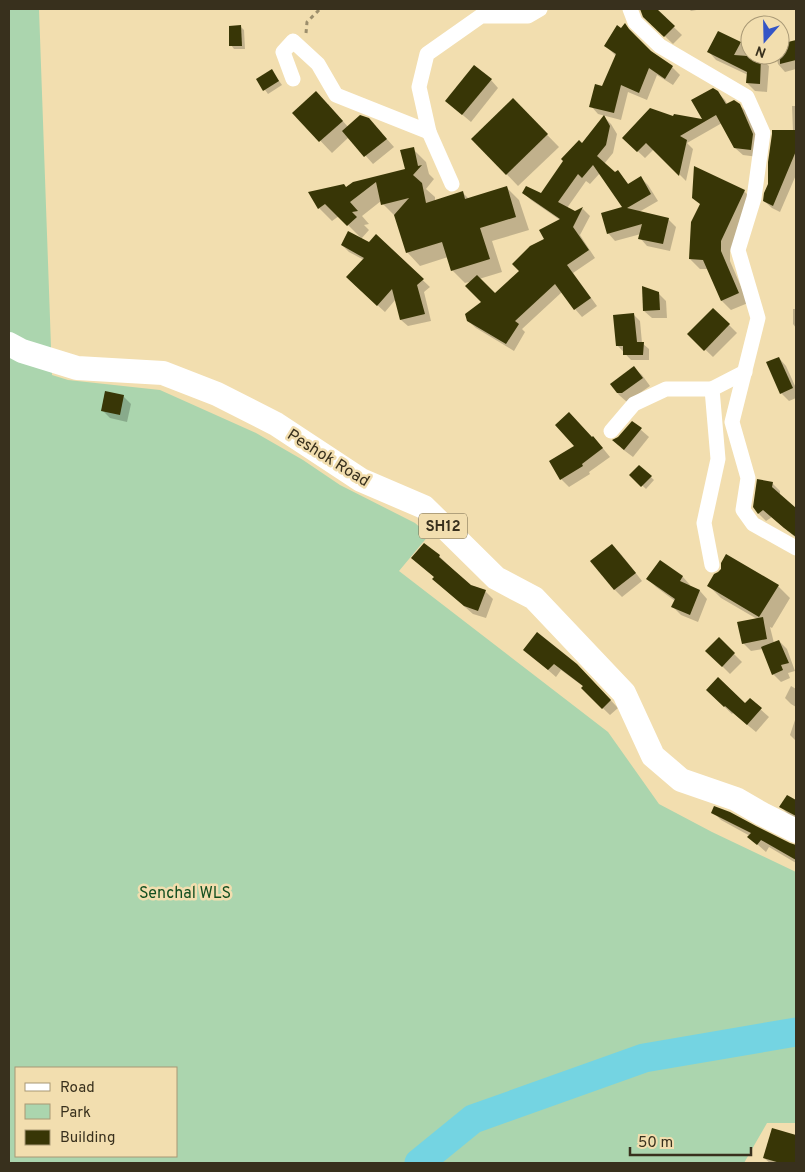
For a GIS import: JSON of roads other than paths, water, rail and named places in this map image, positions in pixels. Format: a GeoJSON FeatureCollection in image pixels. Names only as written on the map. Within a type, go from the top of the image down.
{"type":"FeatureCollection","features":[{"type":"Feature","properties":{"kind":"main road","name":"Peshok Road"},"geometry":{"type":"LineString","coordinates":[[9,344],[22,351],[77,368],[163,373],[217,394],[276,424],[360,480],[424,507],[496,578],[534,598],[624,693],[653,756],[681,780],[736,799],[796,831]]}},
{"type":"Feature","properties":{"kind":"street"},"geometry":{"type":"LineString","coordinates":[[452,184],[429,132],[419,87],[427,54],[481,16],[528,16],[540,9]]}},
{"type":"Feature","properties":{"kind":"street"},"geometry":{"type":"LineString","coordinates":[[630,9],[635,22],[660,46],[748,97],[763,133],[754,198],[738,250],[758,318],[732,422],[748,478],[743,510],[753,524],[796,548]]}},
{"type":"Feature","properties":{"kind":"street"},"geometry":{"type":"LineString","coordinates":[[294,79],[283,52],[293,41],[318,64],[336,95],[429,132]]}},
{"type":"Feature","properties":{"kind":"street"},"geometry":{"type":"LineString","coordinates":[[611,431],[634,404],[666,389],[712,389],[744,372]]}},
{"type":"Feature","properties":{"kind":"street"},"geometry":{"type":"LineString","coordinates":[[712,389],[718,459],[704,524],[712,565]]}},
{"type":"Feature","properties":{"kind":"waterway"},"geometry":{"type":"LineString","coordinates":[[419,1163],[473,1119],[644,1058],[796,1032]]}},
{"type":"Feature","properties":{"kind":"park label","name":"Senchal WLS"},"geometry":{"type":"Point","coordinates":[185,892]}}]}
